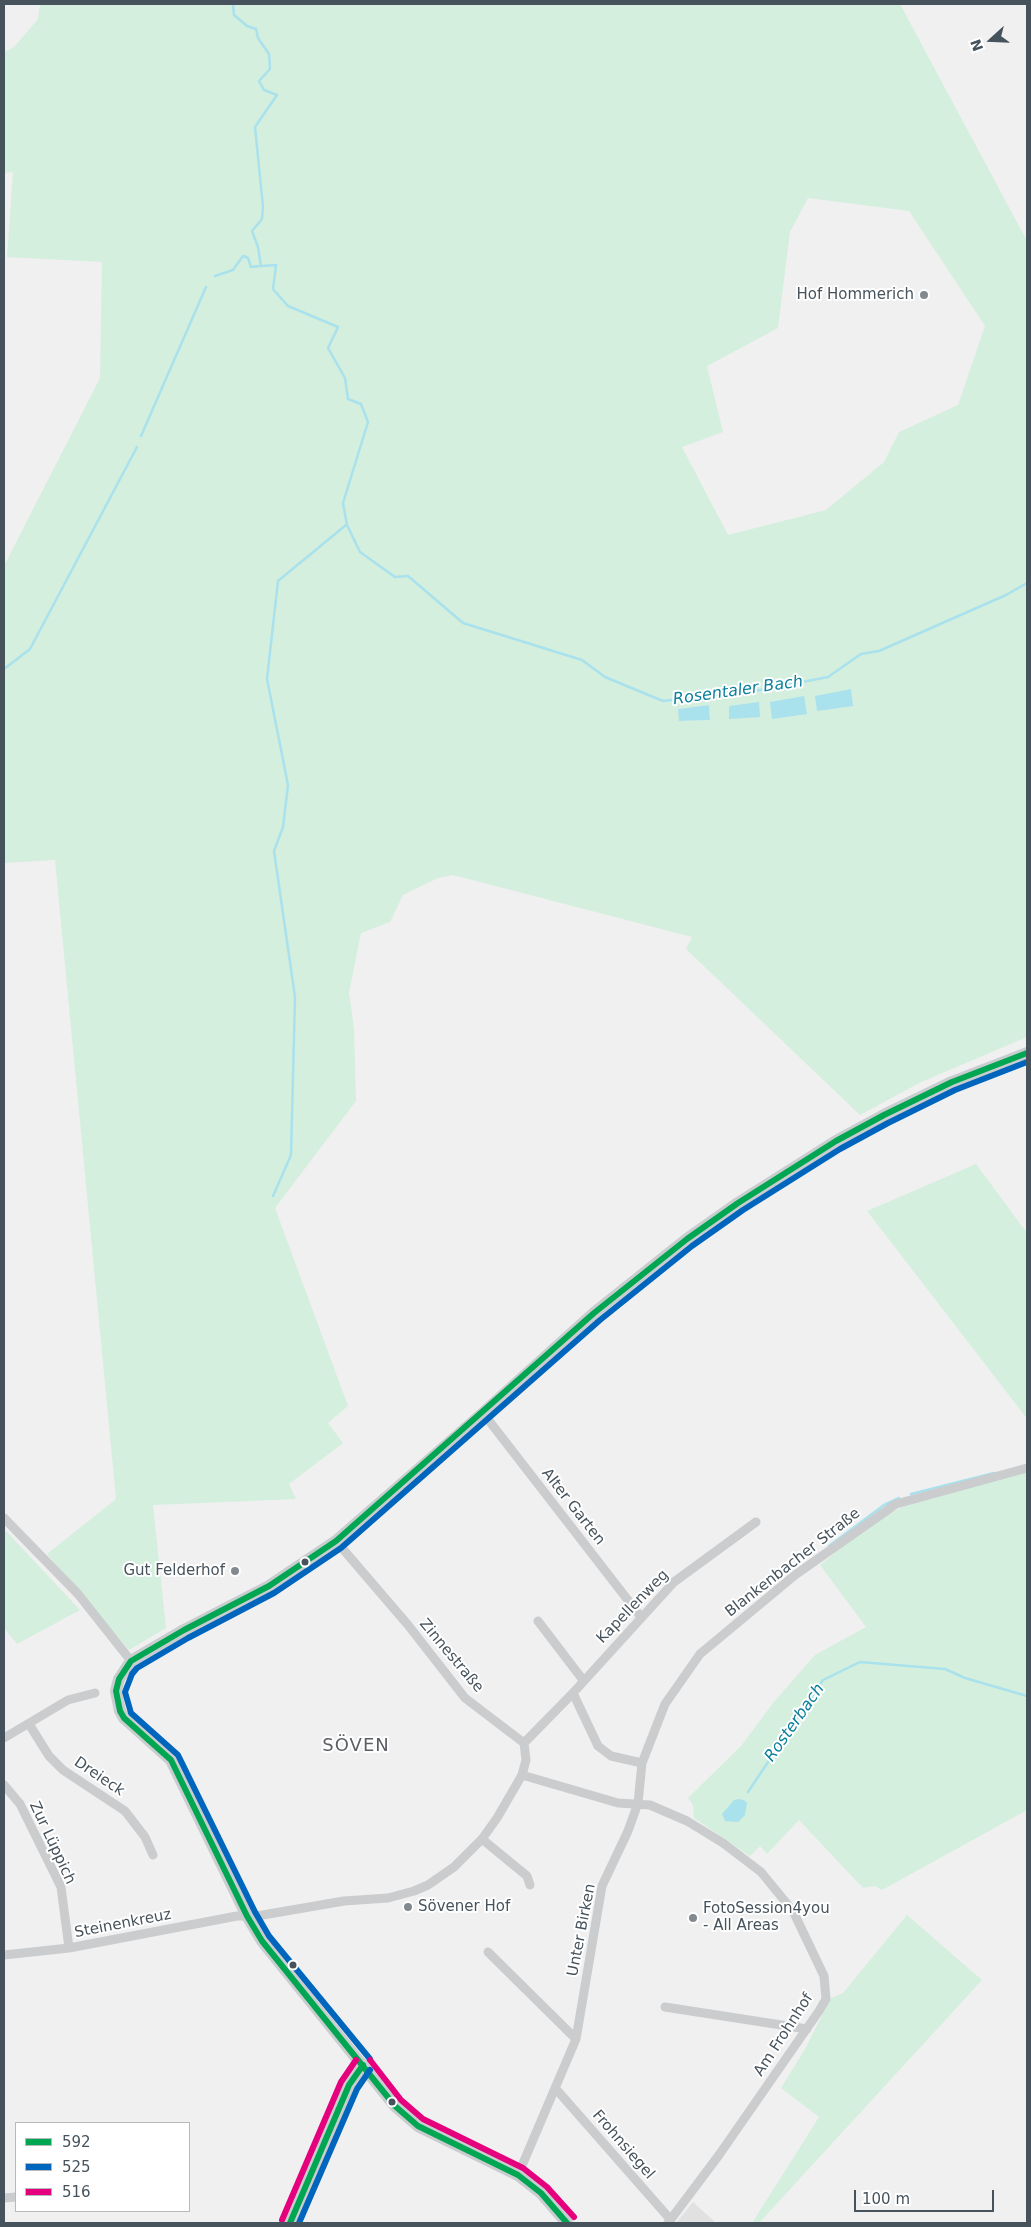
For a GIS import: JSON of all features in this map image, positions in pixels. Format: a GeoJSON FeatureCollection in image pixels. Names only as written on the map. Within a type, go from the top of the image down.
{"type":"FeatureCollection","features":[{"type":"Feature","properties":{"kind":"main road"},"geometry":{"type":"LineString","coordinates":[[567,2223],[541,2193],[518,2175],[418,2126],[396,2106],[262,1941],[247,1916],[170,1760],[124,1718],[120,1711],[116,1691],[119,1679],[131,1661],[184,1630],[269,1586],[336,1540],[601,1308],[687,1239],[738,1203],[836,1141],[884,1115],[952,1082],[1027,1053]]}},
{"type":"Feature","properties":{"kind":"main road"},"geometry":{"type":"LineString","coordinates":[[290,2223],[349,2085],[363,2065]]}},
{"type":"Feature","properties":{"kind":"street","name":"Alter Garten"},"geometry":{"type":"LineString","coordinates":[[483,1413],[641,1617]]}},
{"type":"Feature","properties":{"kind":"street","name":"Blankenbacher Straße"},"geometry":{"type":"LineString","coordinates":[[638,1803],[642,1763],[665,1704],[700,1654],[795,1575],[896,1504],[1027,1468]]}},
{"type":"Feature","properties":{"kind":"street"},"geometry":{"type":"LineString","coordinates":[[4,1518],[78,1594],[131,1661]]}},
{"type":"Feature","properties":{"kind":"street","name":"Kapellenweg"},"geometry":{"type":"LineString","coordinates":[[524,1743],[573,1693],[582,1680],[674,1582],[756,1522]]}},
{"type":"Feature","properties":{"kind":"street","name":"Zinnestraße"},"geometry":{"type":"LineString","coordinates":[[336,1540],[408,1625],[465,1698],[524,1743]]}},
{"type":"Feature","properties":{"kind":"street"},"geometry":{"type":"LineString","coordinates":[[538,1621],[582,1680]]}},
{"type":"Feature","properties":{"kind":"street"},"geometry":{"type":"LineString","coordinates":[[4,1738],[68,1700],[95,1693]]}},
{"type":"Feature","properties":{"kind":"street"},"geometry":{"type":"LineString","coordinates":[[573,1693],[598,1746],[611,1756],[642,1763]]}},
{"type":"Feature","properties":{"kind":"street","name":"Dreieck"},"geometry":{"type":"LineString","coordinates":[[29,1724],[49,1756],[63,1770],[125,1811],[146,1837],[153,1855]]}},
{"type":"Feature","properties":{"kind":"street"},"geometry":{"type":"LineString","coordinates":[[247,1916],[344,1901],[388,1898],[428,1885],[454,1867],[482,1840],[497,1818],[522,1775],[526,1760],[524,1743]]}},
{"type":"Feature","properties":{"kind":"street","name":"Am Frohnhof"},"geometry":{"type":"LineString","coordinates":[[522,1775],[618,1802],[650,1804],[687,1821],[723,1842],[761,1872],[793,1910],[824,1976],[826,1999],[719,2155],[669,2221]]}},
{"type":"Feature","properties":{"kind":"street","name":"Zur Lüppich"},"geometry":{"type":"LineString","coordinates":[[4,1785],[20,1804],[61,1887],[69,1948]]}},
{"type":"Feature","properties":{"kind":"street","name":"Unter Birken"},"geometry":{"type":"LineString","coordinates":[[518,2175],[576,2039],[602,1886],[628,1831],[638,1803]]}},
{"type":"Feature","properties":{"kind":"street"},"geometry":{"type":"LineString","coordinates":[[482,1840],[527,1876],[530,1885]]}},
{"type":"Feature","properties":{"kind":"street","name":"Steinenkreuz"},"geometry":{"type":"LineString","coordinates":[[4,1955],[69,1948],[237,1916],[247,1916]]}},
{"type":"Feature","properties":{"kind":"street"},"geometry":{"type":"LineString","coordinates":[[488,1952],[576,2039]]}},
{"type":"Feature","properties":{"kind":"street"},"geometry":{"type":"LineString","coordinates":[[665,2007],[807,2028]]}},
{"type":"Feature","properties":{"kind":"street","name":"Frohnsiegel"},"geometry":{"type":"LineString","coordinates":[[556,2089],[669,2221]]}},
{"type":"Feature","properties":{"kind":"shaded area"},"geometry":{"type":"Polygon","coordinates":[[[693,2202],[716,2223],[676,2223],[693,2202]]]}},
{"type":"Feature","properties":{"kind":"green space"},"geometry":{"type":"Polygon","coordinates":[[[40,4],[900,4],[1027,241],[1027,1037],[919,1083],[860,1115],[686,949],[692,937],[453,875],[438,878],[403,895],[390,922],[361,933],[349,993],[354,1029],[356,1101],[275,1208],[348,1406],[328,1423],[343,1443],[289,1484],[296,1499],[153,1505],[166,1628],[129,1650],[47,1554],[116,1499],[55,860],[4,863],[4,566],[100,378],[102,262],[7,257],[13,172],[4,173],[4,52],[14,47],[38,19],[40,4]],[[808,198],[790,232],[778,328],[707,366],[723,432],[682,447],[728,535],[826,510],[884,462],[899,432],[958,405],[985,326],[909,211],[808,198]],[[709,705],[679,709],[679,721],[710,720],[709,705]]]}},
{"type":"Feature","properties":{"kind":"green space"},"geometry":{"type":"Polygon","coordinates":[[[976,1164],[1027,1233],[1027,1415],[1025,1416],[867,1211],[976,1164]]]}},
{"type":"Feature","properties":{"kind":"green space"},"geometry":{"type":"Polygon","coordinates":[[[1027,1471],[1027,1810],[882,1890],[875,1886],[863,1888],[799,1820],[767,1854],[760,1846],[750,1856],[694,1818],[693,1805],[688,1798],[741,1746],[773,1703],[815,1655],[866,1627],[820,1565],[869,1525],[902,1507],[1027,1471]]]}},
{"type":"Feature","properties":{"kind":"green space"},"geometry":{"type":"Polygon","coordinates":[[[6,1531],[80,1610],[17,1644],[4,1628],[4,1533],[6,1531]]]}},
{"type":"Feature","properties":{"kind":"green space"},"geometry":{"type":"Polygon","coordinates":[[[907,1915],[982,1980],[759,2223],[752,2223],[819,2117],[781,2088],[805,2049],[831,1998],[843,1993],[907,1915]]]}},
{"type":"Feature","properties":{"kind":"water"},"geometry":{"type":"Polygon","coordinates":[[[851,689],[853,706],[817,711],[815,696],[851,689]]]}},
{"type":"Feature","properties":{"kind":"water"},"geometry":{"type":"Polygon","coordinates":[[[804,696],[807,714],[772,719],[770,702],[804,696]]]}},
{"type":"Feature","properties":{"kind":"water"},"geometry":{"type":"Polygon","coordinates":[[[759,702],[760,717],[729,719],[729,706],[759,702]]]}},
{"type":"Feature","properties":{"kind":"water"},"geometry":{"type":"Polygon","coordinates":[[[709,705],[710,720],[679,721],[678,709],[709,705]]]}},
{"type":"Feature","properties":{"kind":"water"},"geometry":{"type":"Polygon","coordinates":[[[734,1800],[744,1800],[747,1803],[745,1815],[738,1822],[725,1821],[722,1814],[734,1800]]]}},
{"type":"Feature","properties":{"kind":"waterway","name":"Rosentaler Bach"},"geometry":{"type":"LineString","coordinates":[[233,4],[234,15],[247,26],[256,29],[258,38],[269,54],[270,69],[259,81],[264,90],[277,95],[255,127],[263,207],[262,219],[252,231],[258,247],[261,266],[276,265],[273,289],[288,306],[338,327],[328,348],[345,378],[348,399],[361,404],[368,422],[343,503],[347,525],[360,552],[395,577],[408,576],[463,623],[582,660],[605,677],[663,701],[760,690],[828,677],[861,654],[879,651],[1006,595],[1027,583]]}},
{"type":"Feature","properties":{"kind":"waterway"},"geometry":{"type":"LineString","coordinates":[[215,276],[233,270],[243,256],[248,258],[251,267],[260,266]]}},
{"type":"Feature","properties":{"kind":"waterway"},"geometry":{"type":"LineString","coordinates":[[141,436],[206,287]]}},
{"type":"Feature","properties":{"kind":"waterway"},"geometry":{"type":"LineString","coordinates":[[4,669],[30,649],[137,447]]}},
{"type":"Feature","properties":{"kind":"waterway"},"geometry":{"type":"LineString","coordinates":[[273,1196],[291,1155],[295,997],[274,851],[283,827],[288,785],[267,679],[278,581],[346,525]]}},
{"type":"Feature","properties":{"kind":"waterway"},"geometry":{"type":"LineString","coordinates":[[911,1494],[994,1473]]}},
{"type":"Feature","properties":{"kind":"waterway"},"geometry":{"type":"LineString","coordinates":[[829,1546],[884,1505],[899,1498]]}},
{"type":"Feature","properties":{"kind":"waterway","name":"Rosterbach"},"geometry":{"type":"LineString","coordinates":[[748,1792],[823,1680],[860,1662],[945,1669],[965,1678],[1027,1696]]}},
{"type":"Feature","properties":{"kind":"transit line","name":"592"},"geometry":{"type":"LineString","coordinates":[[567,2223],[541,2193],[518,2175],[418,2126],[395,2106],[262,1941],[247,1916],[171,1760],[124,1718],[120,1711],[116,1691],[119,1679],[131,1661],[184,1630],[269,1586],[336,1541],[594,1313],[687,1239],[738,1203],[836,1141],[884,1115],[952,1082],[1027,1053]]}},
{"type":"Feature","properties":{"kind":"transit line","name":"525"},"geometry":{"type":"LineString","coordinates":[[370,2059],[269,1936],[255,1912],[178,1755],[131,1713],[125,1692],[132,1674],[137,1668],[188,1638],[274,1593],[341,1548],[600,1320],[692,1246],[743,1210],[840,1149],[888,1123],[955,1090],[1027,1062]]}},
{"type":"Feature","properties":{"kind":"transit line","name":"516"},"geometry":{"type":"LineString","coordinates":[[282,2220],[341,2082],[356,2060]]}},
{"type":"Feature","properties":{"kind":"transit line","name":"516"},"geometry":{"type":"LineString","coordinates":[[370,2060],[401,2100],[423,2119],[523,2168],[547,2187],[574,2217]]}},
{"type":"Feature","properties":{"kind":"transit line","name":"592"},"geometry":{"type":"LineString","coordinates":[[290,2223],[349,2085],[363,2065]]}},
{"type":"Feature","properties":{"kind":"transit line","name":"525"},"geometry":{"type":"LineString","coordinates":[[299,2223],[357,2089],[370,2070]]}},
{"type":"Feature","properties":{"kind":"place","name":"Hof Hommerich"},"geometry":{"type":"Point","coordinates":[924,295]}},
{"type":"Feature","properties":{"kind":"place","name":"Gut Felderhof"},"geometry":{"type":"Point","coordinates":[235,1571]}},
{"type":"Feature","properties":{"kind":"place","name":"Sövener Hof"},"geometry":{"type":"Point","coordinates":[408,1907]}},
{"type":"Feature","properties":{"kind":"place","name":"FotoSession4you - All Areas"},"geometry":{"type":"Point","coordinates":[693,1918]}},
{"type":"Feature","properties":{"kind":"district","name":"SÖVEN"},"geometry":{"type":"Point","coordinates":[356,1746]}}]}
